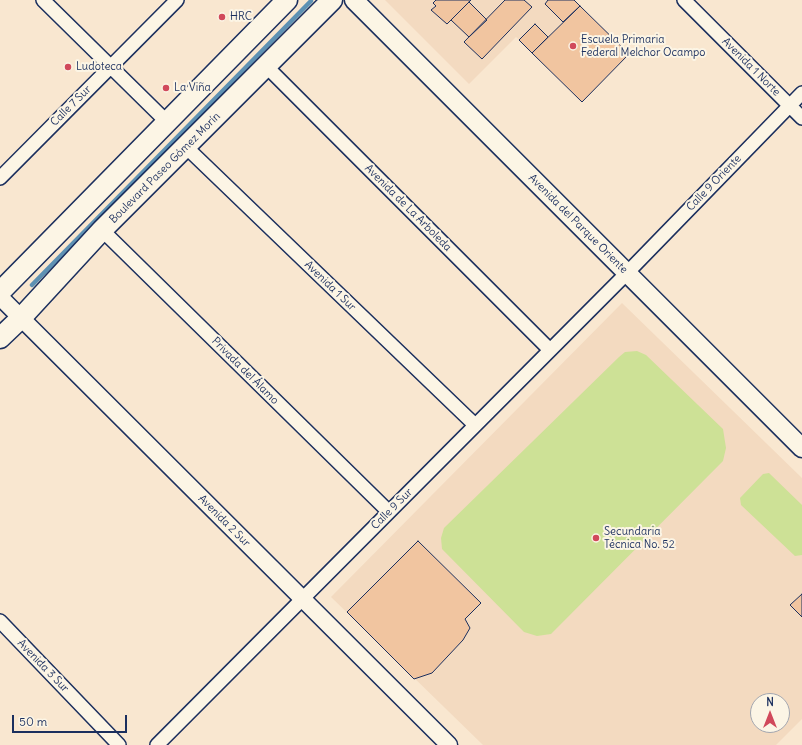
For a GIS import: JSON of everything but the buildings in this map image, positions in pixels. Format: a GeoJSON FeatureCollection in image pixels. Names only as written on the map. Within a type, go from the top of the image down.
{"type":"FeatureCollection","features":[{"type":"Feature","properties":{"kind":"main road"},"geometry":{"type":"LineString","coordinates":[[0,292],[287,0]]}},
{"type":"Feature","properties":{"kind":"main road","name":"Boulevard Paseo Gómez Morín"},"geometry":{"type":"LineString","coordinates":[[0,338],[21,318],[102,230],[332,0]]}},
{"type":"Feature","properties":{"kind":"main road","name":"Avenida del Parque Oriente"},"geometry":{"type":"LineString","coordinates":[[354,0],[802,448]]}},
{"type":"Feature","properties":{"kind":"street"},"geometry":{"type":"LineString","coordinates":[[44,0],[167,122]]}},
{"type":"Feature","properties":{"kind":"street","name":"Calle 7 Sur"},"geometry":{"type":"LineString","coordinates":[[0,178],[177,0]]}},
{"type":"Feature","properties":{"kind":"street","name":"Avenida 1 Norte"},"geometry":{"type":"LineString","coordinates":[[684,0],[802,118]]}},
{"type":"Feature","properties":{"kind":"street","name":"Avenida de La Arboleda"},"geometry":{"type":"LineString","coordinates":[[266,66],[550,350]]}},
{"type":"Feature","properties":{"kind":"street","name":"Calle 9 Oriente"},"geometry":{"type":"LineString","coordinates":[[627,273],[802,94]]}},
{"type":"Feature","properties":{"kind":"street","name":"Avenida 1 Sur"},"geometry":{"type":"LineString","coordinates":[[186,147],[475,425]]}},
{"type":"Feature","properties":{"kind":"street","name":"Privada del Álamo"},"geometry":{"type":"LineString","coordinates":[[102,230],[389,512]]}},
{"type":"Feature","properties":{"kind":"street","name":"Calle 9 Sur"},"geometry":{"type":"LineString","coordinates":[[157,745],[627,273]]}},
{"type":"Feature","properties":{"kind":"street","name":"Avenida 2 Sur"},"geometry":{"type":"LineString","coordinates":[[0,297],[449,745]]}},
{"type":"Feature","properties":{"kind":"street","name":"Avenida 3 Sur"},"geometry":{"type":"LineString","coordinates":[[0,621],[119,745]]}},
{"type":"Feature","properties":{"kind":"shaded area","name":"Escuela Primaria Federal Melchor Ocampo"},"geometry":{"type":"Polygon","coordinates":[[[385,0],[574,0],[629,54],[582,102],[516,37],[469,84],[385,0]]]}},
{"type":"Feature","properties":{"kind":"shaded area","name":"Secundaria Técnica No. 52"},"geometry":{"type":"Polygon","coordinates":[[[622,303],[802,478],[802,719],[790,731],[790,693],[750,693],[750,733],[788,733],[776,745],[483,745],[331,597],[622,303]]]}},
{"type":"Feature","properties":{"kind":"green space"},"geometry":{"type":"Polygon","coordinates":[[[637,351],[646,355],[723,429],[726,448],[723,461],[551,634],[537,636],[524,632],[442,549],[441,538],[444,528],[619,357],[625,352],[637,351]]]}},
{"type":"Feature","properties":{"kind":"green space"},"geometry":{"type":"Polygon","coordinates":[[[769,473],[802,505],[802,555],[795,556],[741,505],[740,498],[763,474],[769,473]]]}},
{"type":"Feature","properties":{"kind":"waterway"},"geometry":{"type":"LineString","coordinates":[[32,285],[311,1]]}},
{"type":"Feature","properties":{"kind":"place","name":"HRC"},"geometry":{"type":"Point","coordinates":[222,17]}},
{"type":"Feature","properties":{"kind":"place","name":"Escuela Primaria Federal Melchor Ocampo"},"geometry":{"type":"Point","coordinates":[573,46]}},
{"type":"Feature","properties":{"kind":"place","name":"Ludoteca"},"geometry":{"type":"Point","coordinates":[68,67]}},
{"type":"Feature","properties":{"kind":"place","name":"La Viña"},"geometry":{"type":"Point","coordinates":[166,88]}},
{"type":"Feature","properties":{"kind":"place","name":"Secundaria Técnica No. 52"},"geometry":{"type":"Point","coordinates":[596,538]}}]}
